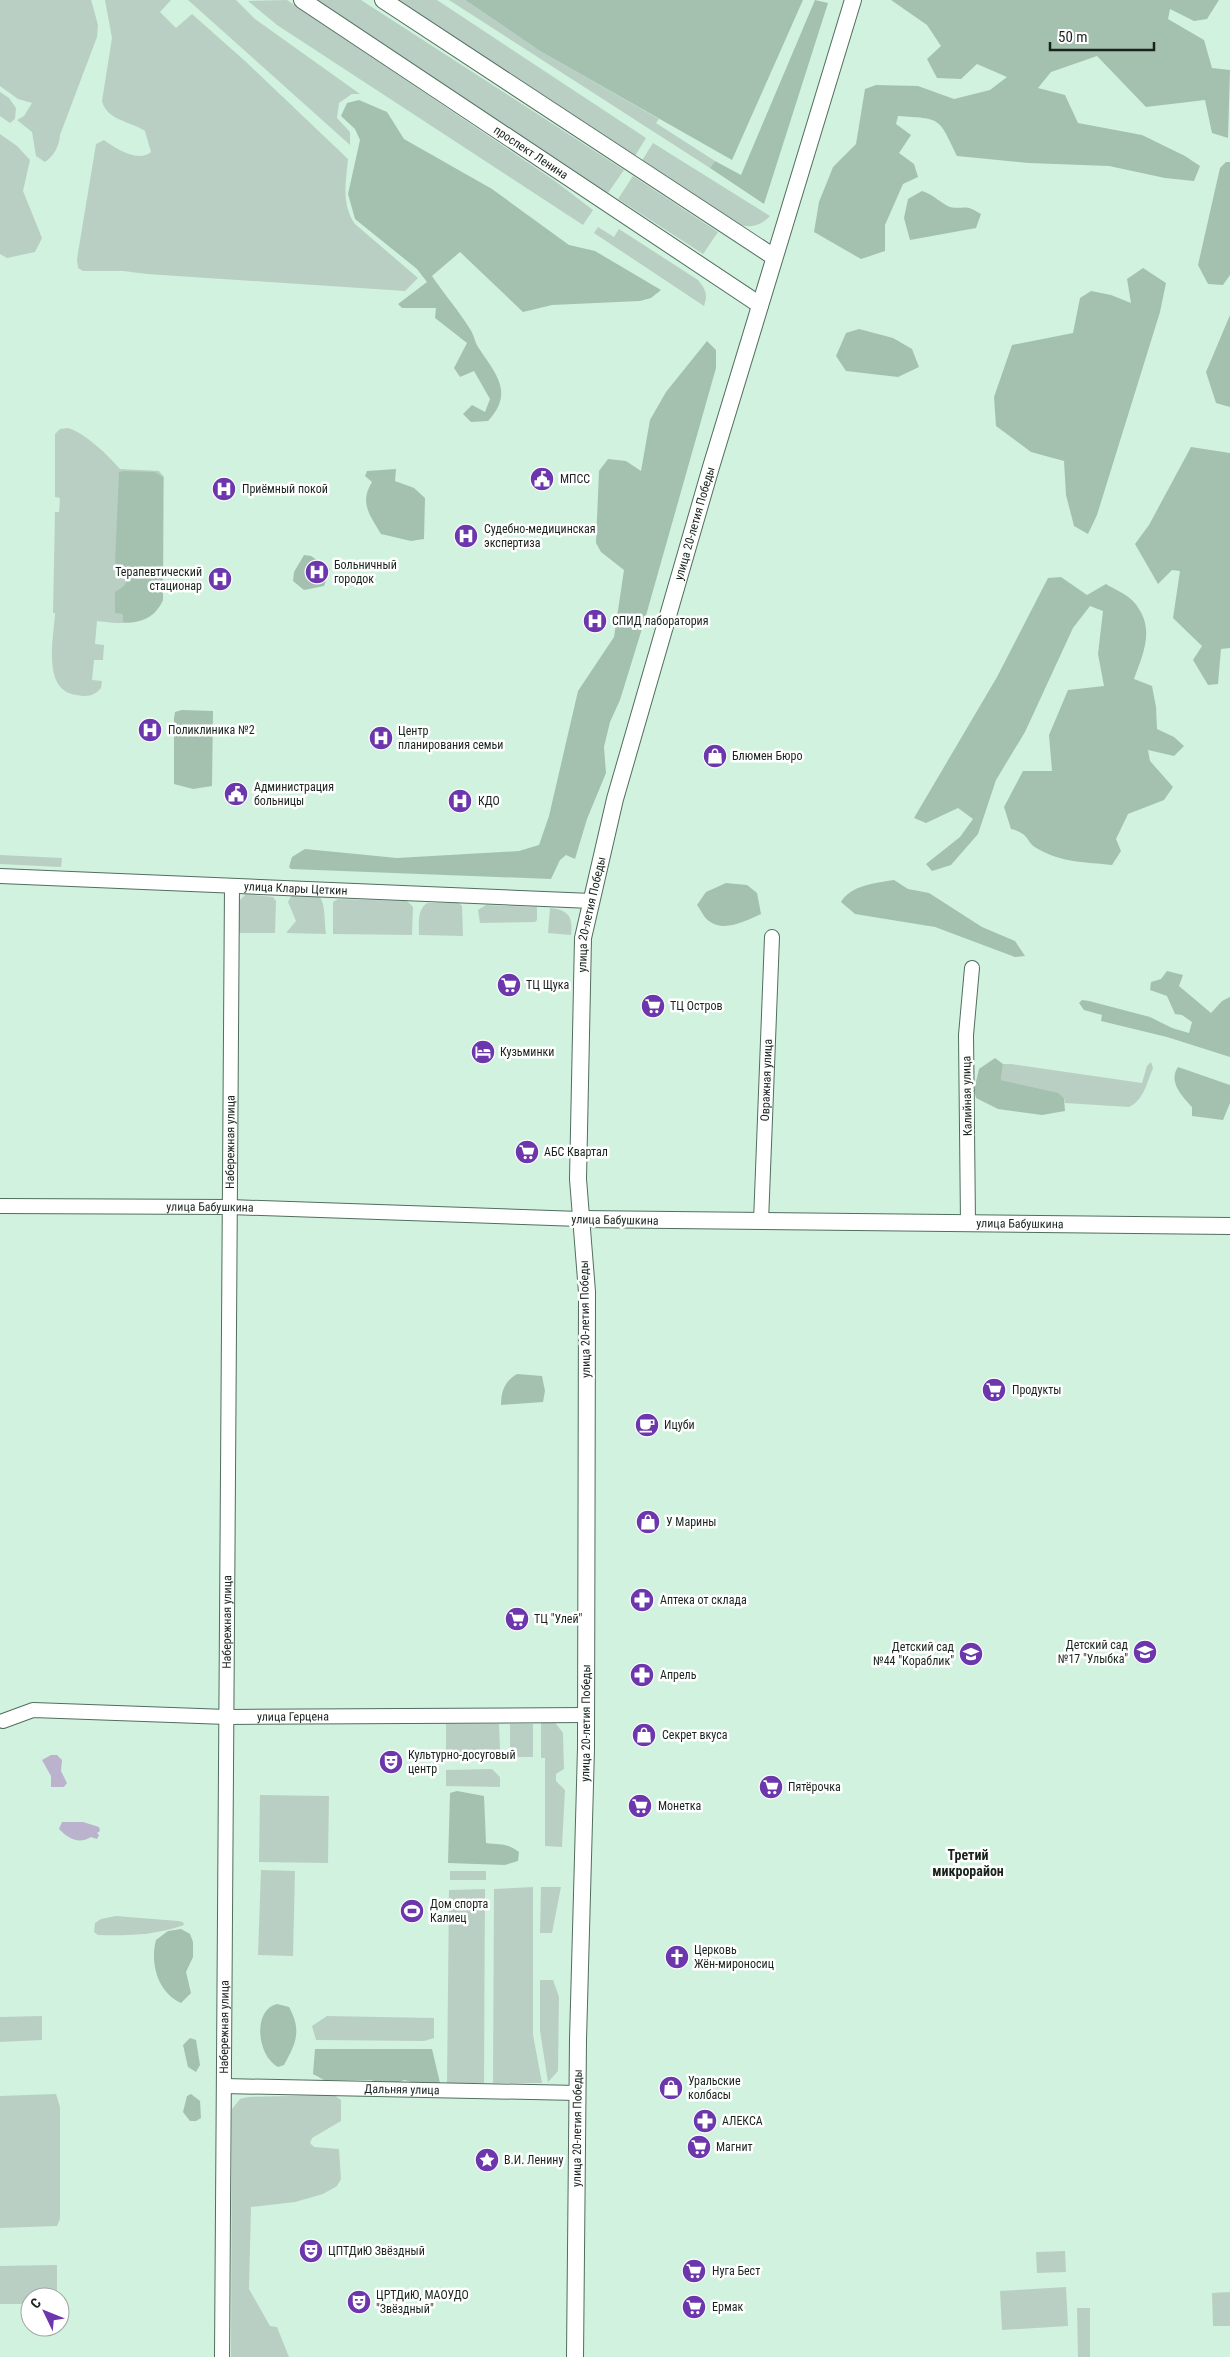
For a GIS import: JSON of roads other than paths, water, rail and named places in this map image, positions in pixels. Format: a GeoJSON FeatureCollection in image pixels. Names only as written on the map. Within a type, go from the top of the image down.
{"type":"FeatureCollection","features":[{"type":"Feature","properties":{"kind":"street","name":"проспект Ленина"},"geometry":{"type":"LineString","coordinates":[[302,0],[760,305]]}},
{"type":"Feature","properties":{"kind":"street"},"geometry":{"type":"LineString","coordinates":[[383,0],[774,258]]}},
{"type":"Feature","properties":{"kind":"street","name":"улица 20-летия Победы"},"geometry":{"type":"LineString","coordinates":[[575,2357],[578,2093],[586,1715],[586,1292],[578,1179],[581,953],[615,799],[774,258],[853,0]]}},
{"type":"Feature","properties":{"kind":"street","name":"улица Клары Цеткин"},"geometry":{"type":"LineString","coordinates":[[0,876],[592,901]]}},
{"type":"Feature","properties":{"kind":"street","name":"Набережная улица"},"geometry":{"type":"LineString","coordinates":[[222,2357],[232,886]]}},
{"type":"Feature","properties":{"kind":"street","name":"Овражная улица"},"geometry":{"type":"LineString","coordinates":[[761,1222],[772,937]]}},
{"type":"Feature","properties":{"kind":"street","name":"Калийная улица"},"geometry":{"type":"LineString","coordinates":[[968,1224],[966,1035],[972,968]]}},
{"type":"Feature","properties":{"kind":"street","name":"улица Бабушкина"},"geometry":{"type":"LineString","coordinates":[[0,1206],[230,1207],[580,1219],[761,1222],[1230,1226]]}},
{"type":"Feature","properties":{"kind":"street","name":"улица Герцена"},"geometry":{"type":"LineString","coordinates":[[3,1721],[33,1710],[226,1717],[586,1715]]}},
{"type":"Feature","properties":{"kind":"street","name":"Дальняя улица"},"geometry":{"type":"LineString","coordinates":[[224,2086],[578,2093]]}},
{"type":"Feature","properties":{"kind":"place","name":"МПСС"},"geometry":{"type":"Point","coordinates":[542,479]}},
{"type":"Feature","properties":{"kind":"place","name":"Приёмный покой"},"geometry":{"type":"Point","coordinates":[224,489]}},
{"type":"Feature","properties":{"kind":"place","name":"Судебно-медицинская экспертиза"},"geometry":{"type":"Point","coordinates":[466,536]}},
{"type":"Feature","properties":{"kind":"place","name":"Больничный городок"},"geometry":{"type":"Point","coordinates":[317,572]}},
{"type":"Feature","properties":{"kind":"place","name":"Терапевтический стационар"},"geometry":{"type":"Point","coordinates":[220,579]}},
{"type":"Feature","properties":{"kind":"place","name":"СПИД лаборатория"},"geometry":{"type":"Point","coordinates":[595,621]}},
{"type":"Feature","properties":{"kind":"place","name":"Поликлиника №2"},"geometry":{"type":"Point","coordinates":[150,730]}},
{"type":"Feature","properties":{"kind":"place","name":"Центр планирования семьи"},"geometry":{"type":"Point","coordinates":[381,738]}},
{"type":"Feature","properties":{"kind":"place","name":"Блюмен Бюро"},"geometry":{"type":"Point","coordinates":[715,756]}},
{"type":"Feature","properties":{"kind":"place","name":"Администрация больницы"},"geometry":{"type":"Point","coordinates":[236,794]}},
{"type":"Feature","properties":{"kind":"place","name":"КДО"},"geometry":{"type":"Point","coordinates":[460,801]}},
{"type":"Feature","properties":{"kind":"place","name":"ТЦ Щука"},"geometry":{"type":"Point","coordinates":[509,985]}},
{"type":"Feature","properties":{"kind":"place","name":"ТЦ Остров"},"geometry":{"type":"Point","coordinates":[653,1006]}},
{"type":"Feature","properties":{"kind":"place","name":"Кузьминки"},"geometry":{"type":"Point","coordinates":[483,1052]}},
{"type":"Feature","properties":{"kind":"place","name":"АБС Квартал"},"geometry":{"type":"Point","coordinates":[527,1152]}},
{"type":"Feature","properties":{"kind":"place","name":"Продукты"},"geometry":{"type":"Point","coordinates":[994,1390]}},
{"type":"Feature","properties":{"kind":"place","name":"Ицуби"},"geometry":{"type":"Point","coordinates":[647,1425]}},
{"type":"Feature","properties":{"kind":"place","name":"У Марины"},"geometry":{"type":"Point","coordinates":[648,1522]}},
{"type":"Feature","properties":{"kind":"place","name":"Аптека от склада"},"geometry":{"type":"Point","coordinates":[642,1600]}},
{"type":"Feature","properties":{"kind":"place","name":"ТЦ \"Улей\""},"geometry":{"type":"Point","coordinates":[517,1619]}},
{"type":"Feature","properties":{"kind":"place","name":"Детский сад №17 \"Улыбка\""},"geometry":{"type":"Point","coordinates":[1145,1652]}},
{"type":"Feature","properties":{"kind":"place","name":"Детский сад №44 \"Кораблик\""},"geometry":{"type":"Point","coordinates":[971,1654]}},
{"type":"Feature","properties":{"kind":"place","name":"Апрель"},"geometry":{"type":"Point","coordinates":[642,1675]}},
{"type":"Feature","properties":{"kind":"place","name":"Секрет вкуса"},"geometry":{"type":"Point","coordinates":[644,1735]}},
{"type":"Feature","properties":{"kind":"place","name":"Культурно-досуговый центр"},"geometry":{"type":"Point","coordinates":[391,1762]}},
{"type":"Feature","properties":{"kind":"place","name":"Пятёрочка"},"geometry":{"type":"Point","coordinates":[771,1787]}},
{"type":"Feature","properties":{"kind":"place","name":"Монетка"},"geometry":{"type":"Point","coordinates":[640,1806]}},
{"type":"Feature","properties":{"kind":"place","name":"Дом спорта Калиец"},"geometry":{"type":"Point","coordinates":[412,1911]}},
{"type":"Feature","properties":{"kind":"place","name":"Церковь Жён-мироносиц"},"geometry":{"type":"Point","coordinates":[677,1957]}},
{"type":"Feature","properties":{"kind":"place","name":"Уральские колбасы"},"geometry":{"type":"Point","coordinates":[671,2088]}},
{"type":"Feature","properties":{"kind":"place","name":"АЛЕКСА"},"geometry":{"type":"Point","coordinates":[705,2121]}},
{"type":"Feature","properties":{"kind":"place","name":"Магнит"},"geometry":{"type":"Point","coordinates":[699,2147]}},
{"type":"Feature","properties":{"kind":"place","name":"В.И. Ленину"},"geometry":{"type":"Point","coordinates":[487,2160]}},
{"type":"Feature","properties":{"kind":"place","name":"ЦПТДиЮ Звёздный"},"geometry":{"type":"Point","coordinates":[311,2251]}},
{"type":"Feature","properties":{"kind":"place","name":"Нуга Бест"},"geometry":{"type":"Point","coordinates":[694,2271]}},
{"type":"Feature","properties":{"kind":"place","name":"ЦРТДиЮ, МАОУДО \"Звёздный\""},"geometry":{"type":"Point","coordinates":[359,2302]}},
{"type":"Feature","properties":{"kind":"place","name":"Ермак"},"geometry":{"type":"Point","coordinates":[694,2307]}},
{"type":"Feature","properties":{"kind":"district","name":"Третий микрорайон"},"geometry":{"type":"Point","coordinates":[968,1864]}}]}
